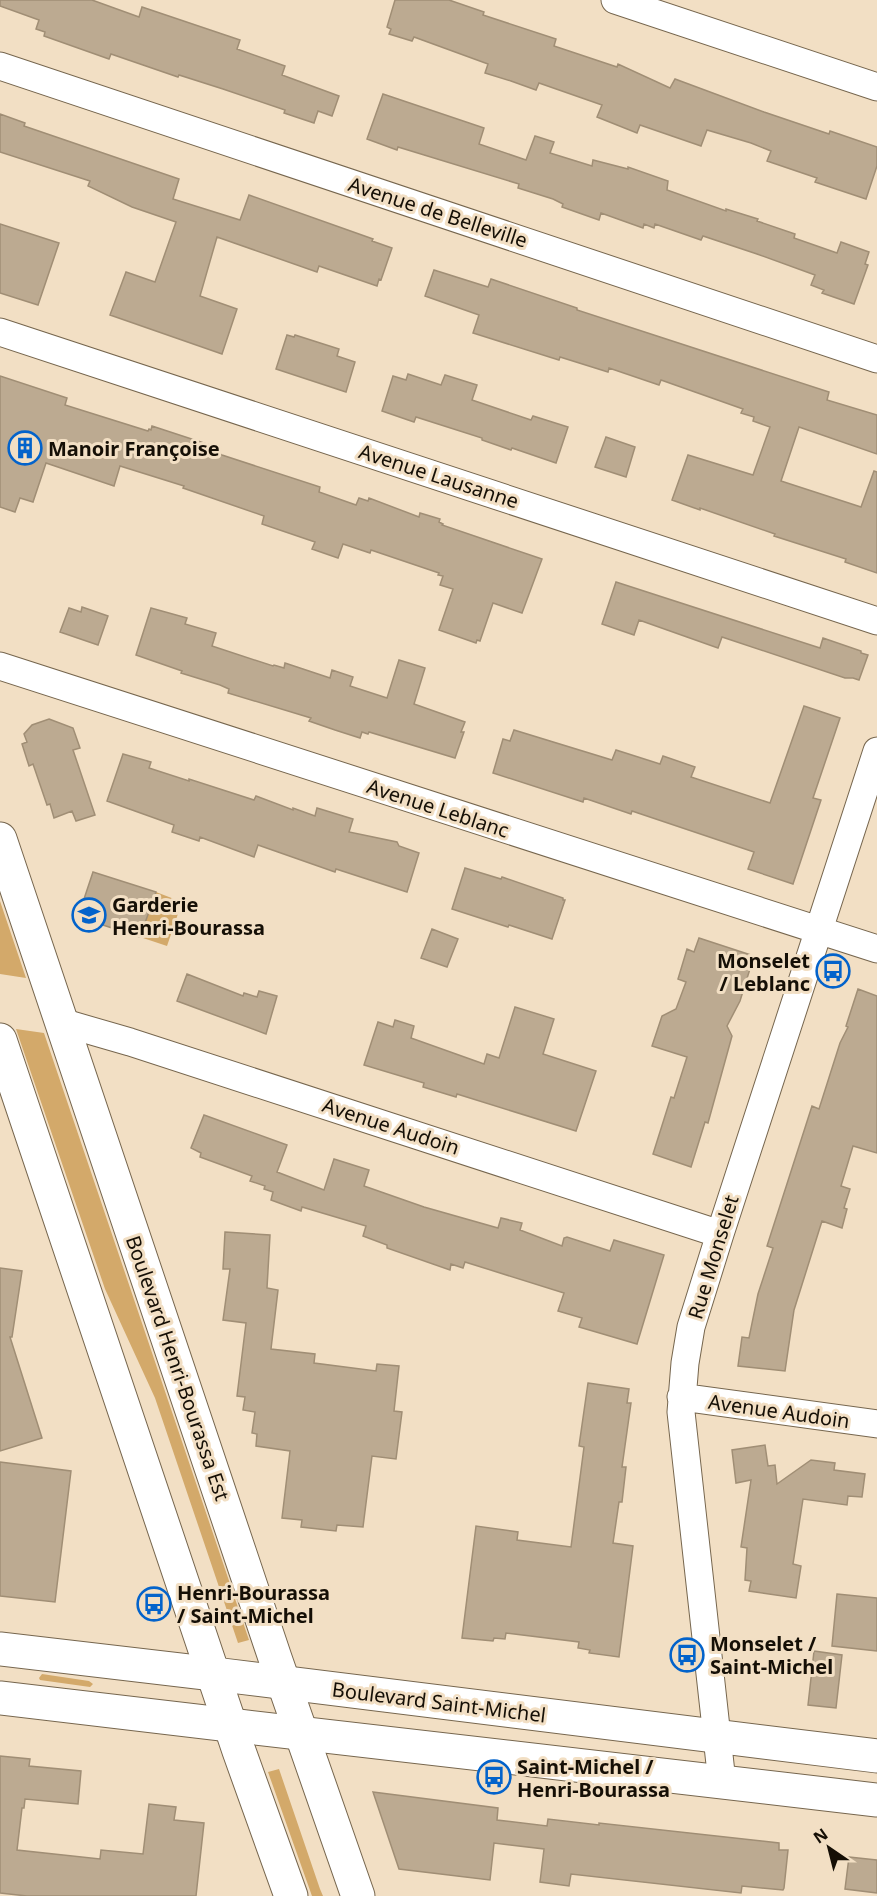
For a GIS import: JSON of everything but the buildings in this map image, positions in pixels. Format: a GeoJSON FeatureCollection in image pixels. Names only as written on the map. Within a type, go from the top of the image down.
{"type":"FeatureCollection","features":[{"type":"Feature","properties":{"kind":"main road","name":"Boulevard Henri-Bourassa Est"},"geometry":{"type":"LineString","coordinates":[[0,839],[358,1896]]}},
{"type":"Feature","properties":{"kind":"main road"},"geometry":{"type":"LineString","coordinates":[[0,1040],[230,1725],[291,1896]]}},
{"type":"Feature","properties":{"kind":"main road","name":"Boulevard Saint-Michel"},"geometry":{"type":"LineString","coordinates":[[0,1649],[877,1756]]}},
{"type":"Feature","properties":{"kind":"main road"},"geometry":{"type":"LineString","coordinates":[[0,1698],[877,1800]]}},
{"type":"Feature","properties":{"kind":"street"},"geometry":{"type":"LineString","coordinates":[[615,0],[877,87]]}},
{"type":"Feature","properties":{"kind":"street","name":"Avenue de Belleville"},"geometry":{"type":"LineString","coordinates":[[0,66],[877,359]]}},
{"type":"Feature","properties":{"kind":"street","name":"Avenue Lausanne"},"geometry":{"type":"LineString","coordinates":[[0,333],[877,621]]}},
{"type":"Feature","properties":{"kind":"street","name":"Avenue Leblanc"},"geometry":{"type":"LineString","coordinates":[[0,666],[877,949]]}},
{"type":"Feature","properties":{"kind":"street","name":"Rue Monselet"},"geometry":{"type":"LineString","coordinates":[[722,1782],[685,1449],[681,1397],[685,1363],[691,1327],[720,1234],[877,751]]}},
{"type":"Feature","properties":{"kind":"street","name":"Avenue Audoin"},"geometry":{"type":"LineString","coordinates":[[61,1022],[130,1042],[720,1234]]}},
{"type":"Feature","properties":{"kind":"street","name":"Avenue Audoin"},"geometry":{"type":"LineString","coordinates":[[681,1397],[877,1424]]}},
{"type":"Feature","properties":{"kind":"shaded area"},"geometry":{"type":"Polygon","coordinates":[[[156,892],[182,902],[167,946],[140,937],[156,892]]]}},
{"type":"Feature","properties":{"kind":"shaded area"},"geometry":{"type":"Polygon","coordinates":[[[0,901],[26,978],[0,974],[0,901]]]}},
{"type":"Feature","properties":{"kind":"shaded area"},"geometry":{"type":"Polygon","coordinates":[[[16,1029],[44,1033],[249,1640],[238,1643],[155,1398],[105,1289],[16,1029]]]}},
{"type":"Feature","properties":{"kind":"shaded area"},"geometry":{"type":"Polygon","coordinates":[[[42,1674],[89,1681],[93,1684],[90,1687],[40,1680],[42,1674]]]}},
{"type":"Feature","properties":{"kind":"shaded area"},"geometry":{"type":"Polygon","coordinates":[[[279,1769],[323,1896],[312,1896],[268,1772],[279,1769]]]}},
{"type":"Feature","properties":{"kind":"place","name":"Manoir Françoise"},"geometry":{"type":"Point","coordinates":[25,448]}},
{"type":"Feature","properties":{"kind":"place","name":"Garderie Henri-Bourassa"},"geometry":{"type":"Point","coordinates":[89,915]}},
{"type":"Feature","properties":{"kind":"place","name":"Monselet / Leblanc"},"geometry":{"type":"Point","coordinates":[833,971]}},
{"type":"Feature","properties":{"kind":"place","name":"Henri-Bourassa / Saint-Michel"},"geometry":{"type":"Point","coordinates":[154,1604]}},
{"type":"Feature","properties":{"kind":"place","name":"Monselet / Saint-Michel"},"geometry":{"type":"Point","coordinates":[687,1655]}},
{"type":"Feature","properties":{"kind":"place","name":"Saint-Michel / Henri-Bourassa"},"geometry":{"type":"Point","coordinates":[494,1777]}}]}
